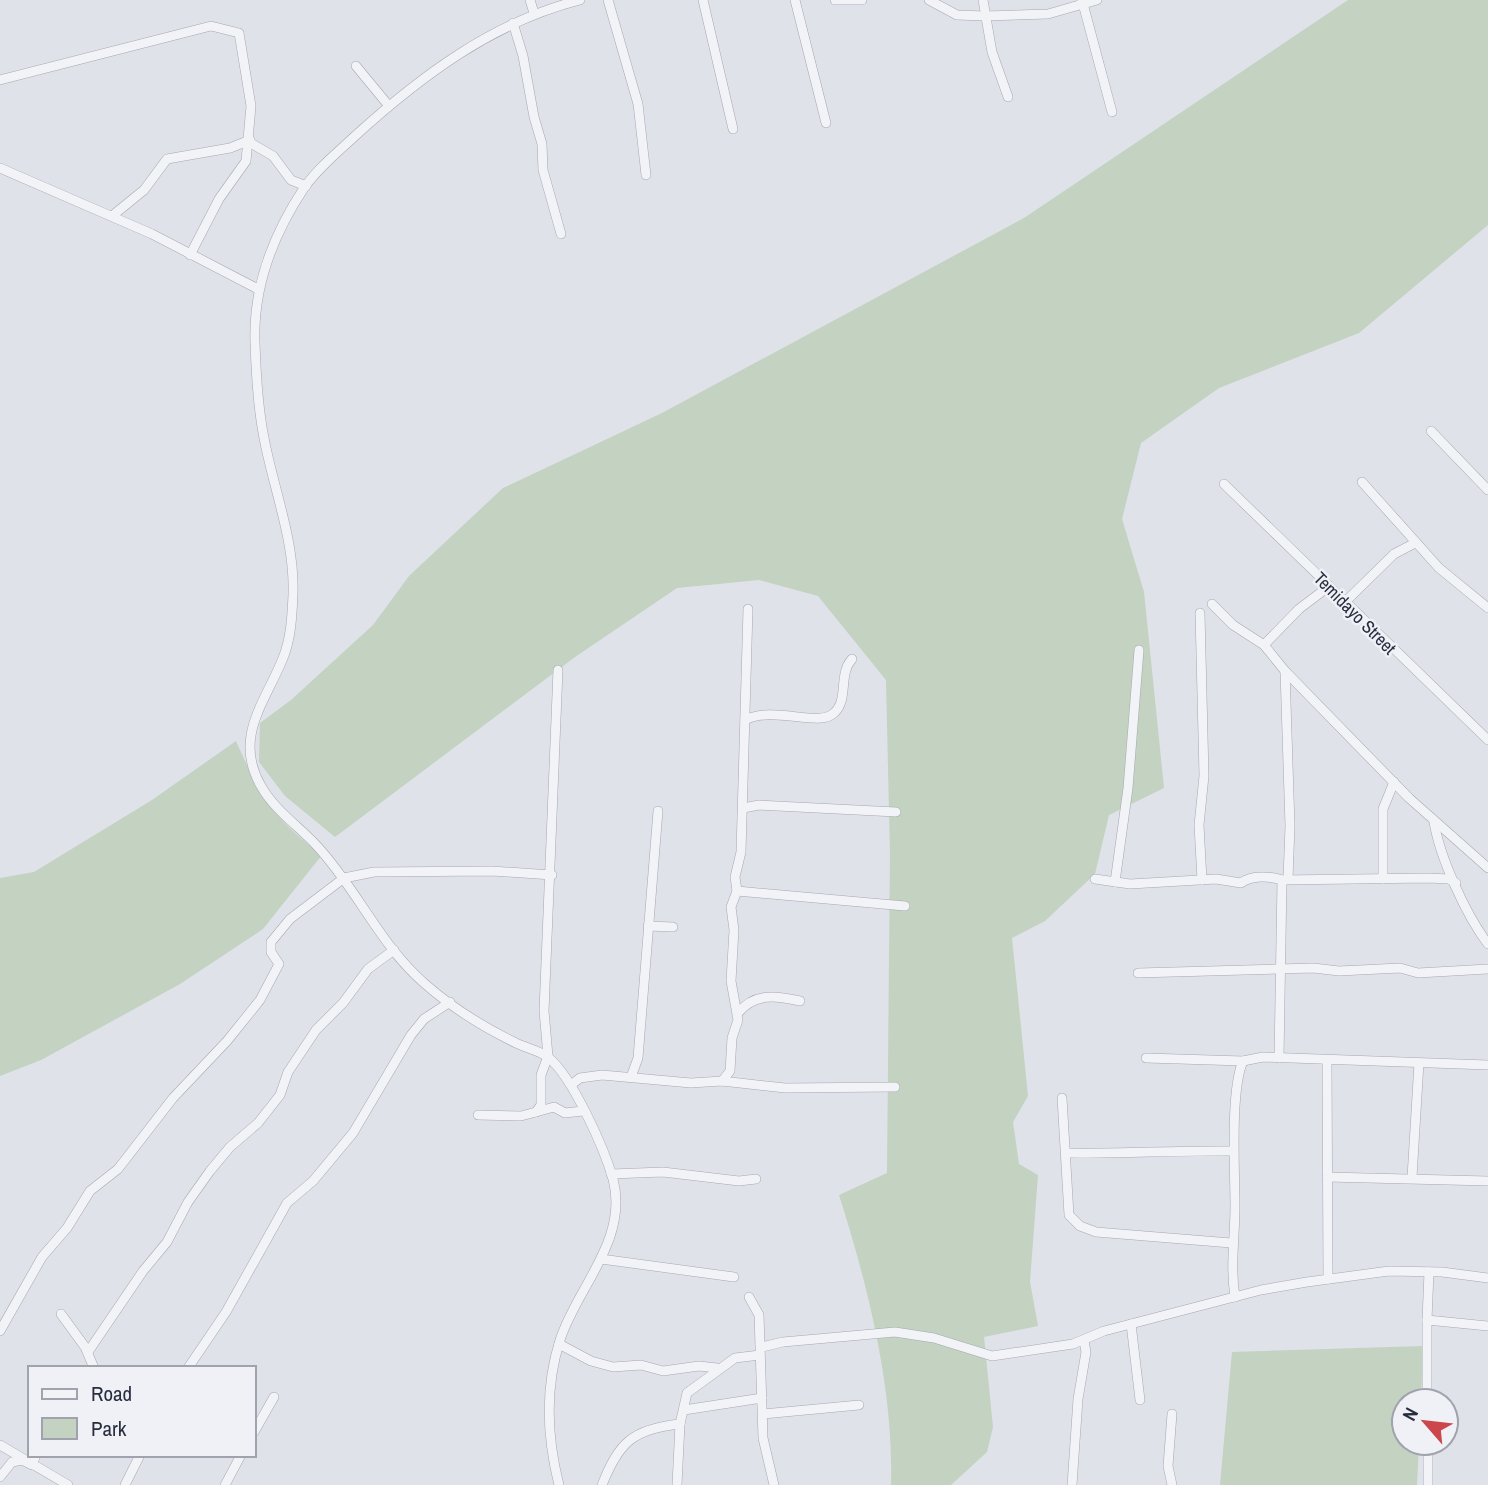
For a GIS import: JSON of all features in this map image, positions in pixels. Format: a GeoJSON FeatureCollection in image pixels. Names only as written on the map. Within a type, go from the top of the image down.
{"type":"FeatureCollection","features":[{"type":"Feature","properties":{"kind":"street"},"geometry":{"type":"LineString","coordinates":[[530,0],[534,13]]}},
{"type":"Feature","properties":{"kind":"street"},"geometry":{"type":"LineString","coordinates":[[559,1485],[548,1396],[559,1344],[577,1302],[601,1259],[614,1218],[615,1197],[611,1174],[571,1085],[548,1056],[513,1041],[450,1002],[414,974],[344,878],[316,845],[269,800],[250,760],[253,720],[285,651],[293,594],[293,570],[288,541],[263,437],[255,344],[258,289],[282,225],[306,186],[324,165],[389,106],[454,57],[534,13],[580,0]]}},
{"type":"Feature","properties":{"kind":"street"},"geometry":{"type":"LineString","coordinates":[[608,0],[638,104],[646,175]]}},
{"type":"Feature","properties":{"kind":"street"},"geometry":{"type":"LineString","coordinates":[[703,0],[733,129]]}},
{"type":"Feature","properties":{"kind":"street"},"geometry":{"type":"LineString","coordinates":[[795,0],[826,123]]}},
{"type":"Feature","properties":{"kind":"street"},"geometry":{"type":"LineString","coordinates":[[835,0],[862,0]]}},
{"type":"Feature","properties":{"kind":"street"},"geometry":{"type":"LineString","coordinates":[[929,0],[957,15],[985,16],[1048,14],[1082,1],[1097,0]]}},
{"type":"Feature","properties":{"kind":"street"},"geometry":{"type":"LineString","coordinates":[[983,0],[992,52],[1008,97]]}},
{"type":"Feature","properties":{"kind":"street"},"geometry":{"type":"LineString","coordinates":[[1082,1],[1112,112]]}},
{"type":"Feature","properties":{"kind":"street"},"geometry":{"type":"LineString","coordinates":[[513,23],[523,55],[534,117],[542,144],[543,170],[561,234]]}},
{"type":"Feature","properties":{"kind":"street"},"geometry":{"type":"LineString","coordinates":[[0,80],[219,26],[239,33],[250,84],[250,141],[243,169],[219,199],[190,255]]}},
{"type":"Feature","properties":{"kind":"street"},"geometry":{"type":"LineString","coordinates":[[356,66],[389,106]]}},
{"type":"Feature","properties":{"kind":"street"},"geometry":{"type":"LineString","coordinates":[[250,141],[273,156],[291,180],[306,186]]}},
{"type":"Feature","properties":{"kind":"street"},"geometry":{"type":"LineString","coordinates":[[112,216],[144,190],[167,159],[230,148],[250,141]]}},
{"type":"Feature","properties":{"kind":"street"},"geometry":{"type":"LineString","coordinates":[[0,168],[112,216],[258,289]]}},
{"type":"Feature","properties":{"kind":"street"},"geometry":{"type":"LineString","coordinates":[[1431,431],[1488,490]]}},
{"type":"Feature","properties":{"kind":"street"},"geometry":{"type":"LineString","coordinates":[[1362,482],[1415,543],[1452,580],[1488,608]]}},
{"type":"Feature","properties":{"kind":"street","name":"Temidayo Street"},"geometry":{"type":"LineString","coordinates":[[1224,484],[1488,740]]}},
{"type":"Feature","properties":{"kind":"street"},"geometry":{"type":"LineString","coordinates":[[1344,603],[1394,554],[1415,543]]}},
{"type":"Feature","properties":{"kind":"street"},"geometry":{"type":"LineString","coordinates":[[1264,645],[1299,609],[1328,587]]}},
{"type":"Feature","properties":{"kind":"street"},"geometry":{"type":"LineString","coordinates":[[1212,604],[1233,625],[1264,645],[1285,671],[1434,822],[1488,868]]}},
{"type":"Feature","properties":{"kind":"street"},"geometry":{"type":"LineString","coordinates":[[722,1081],[730,1071],[738,1013],[732,993],[730,962],[734,930],[731,907],[737,891],[735,881],[740,864],[748,609]]}},
{"type":"Feature","properties":{"kind":"street"},"geometry":{"type":"LineString","coordinates":[[1200,613],[1204,776],[1199,825],[1202,880]]}},
{"type":"Feature","properties":{"kind":"street"},"geometry":{"type":"LineString","coordinates":[[1115,882],[1128,788],[1139,650]]}},
{"type":"Feature","properties":{"kind":"street"},"geometry":{"type":"LineString","coordinates":[[745,720],[757,714],[783,713],[821,720],[834,713],[841,703],[844,668],[852,659]]}},
{"type":"Feature","properties":{"kind":"street"},"geometry":{"type":"LineString","coordinates":[[536,1112],[541,1105],[541,1075],[548,1056],[544,1010],[552,875],[558,670]]}},
{"type":"Feature","properties":{"kind":"street"},"geometry":{"type":"LineString","coordinates":[[1279,1058],[1282,1030],[1280,971],[1290,826],[1285,671]]}},
{"type":"Feature","properties":{"kind":"street"},"geometry":{"type":"LineString","coordinates":[[1383,879],[1382,809],[1394,782]]}},
{"type":"Feature","properties":{"kind":"street"},"geometry":{"type":"LineString","coordinates":[[743,808],[759,805],[897,812]]}},
{"type":"Feature","properties":{"kind":"street"},"geometry":{"type":"LineString","coordinates":[[631,1077],[638,1064],[658,811]]}},
{"type":"Feature","properties":{"kind":"street"},"geometry":{"type":"LineString","coordinates":[[1434,822],[1437,839],[1464,905],[1488,944]]}},
{"type":"Feature","properties":{"kind":"street"},"geometry":{"type":"LineString","coordinates":[[0,1331],[42,1257],[67,1228],[90,1191],[118,1169],[173,1098],[260,1000],[279,964],[271,952],[271,942],[290,919],[344,878],[374,872],[492,871],[552,875]]}},
{"type":"Feature","properties":{"kind":"street"},"geometry":{"type":"LineString","coordinates":[[1095,879],[1115,882],[1230,880],[1241,883],[1254,878],[1443,878],[1456,883]]}},
{"type":"Feature","properties":{"kind":"street"},"geometry":{"type":"LineString","coordinates":[[737,891],[905,906]]}},
{"type":"Feature","properties":{"kind":"street"},"geometry":{"type":"LineString","coordinates":[[648,926],[673,927]]}},
{"type":"Feature","properties":{"kind":"street"},"geometry":{"type":"LineString","coordinates":[[88,1352],[143,1271],[167,1241],[188,1202],[211,1171],[230,1147],[258,1123],[280,1095],[288,1072],[316,1030],[343,1003],[368,969],[394,950]]}},
{"type":"Feature","properties":{"kind":"street"},"geometry":{"type":"LineString","coordinates":[[1139,973],[1400,968],[1418,973],[1488,969]]}},
{"type":"Feature","properties":{"kind":"street"},"geometry":{"type":"LineString","coordinates":[[738,1013],[746,1004],[770,995],[800,1001]]}},
{"type":"Feature","properties":{"kind":"street"},"geometry":{"type":"LineString","coordinates":[[189,1366],[226,1312],[287,1203],[313,1181],[353,1133],[411,1035],[424,1019],[450,1002]]}},
{"type":"Feature","properties":{"kind":"street"},"geometry":{"type":"LineString","coordinates":[[1146,1058],[1243,1061],[1251,1058],[1279,1058],[1488,1065]]}},
{"type":"Feature","properties":{"kind":"street"},"geometry":{"type":"LineString","coordinates":[[1235,1297],[1231,1243],[1235,1208],[1233,1152],[1243,1061]]}},
{"type":"Feature","properties":{"kind":"street"},"geometry":{"type":"LineString","coordinates":[[1327,1061],[1328,1279]]}},
{"type":"Feature","properties":{"kind":"street"},"geometry":{"type":"LineString","coordinates":[[1412,1177],[1419,1063]]}},
{"type":"Feature","properties":{"kind":"street"},"geometry":{"type":"LineString","coordinates":[[571,1085],[580,1078],[595,1076],[691,1083],[722,1081],[747,1086],[812,1089],[895,1087]]}},
{"type":"Feature","properties":{"kind":"street"},"geometry":{"type":"LineString","coordinates":[[1062,1098],[1069,1215],[1080,1227],[1096,1232],[1231,1243]]}},
{"type":"Feature","properties":{"kind":"street"},"geometry":{"type":"LineString","coordinates":[[478,1115],[521,1116],[554,1107],[565,1113],[583,1111]]}},
{"type":"Feature","properties":{"kind":"street"},"geometry":{"type":"LineString","coordinates":[[1067,1153],[1159,1150],[1186,1153],[1233,1152]]}},
{"type":"Feature","properties":{"kind":"street"},"geometry":{"type":"LineString","coordinates":[[611,1174],[663,1172],[739,1181],[756,1179]]}},
{"type":"Feature","properties":{"kind":"street"},"geometry":{"type":"LineString","coordinates":[[1327,1177],[1412,1177],[1488,1181]]}},
{"type":"Feature","properties":{"kind":"street"},"geometry":{"type":"LineString","coordinates":[[601,1259],[734,1278]]}},
{"type":"Feature","properties":{"kind":"street"},"geometry":{"type":"LineString","coordinates":[[677,1485],[680,1424],[687,1393],[717,1368],[735,1359],[792,1341],[895,1332],[934,1338],[992,1356],[1084,1341],[1090,1335],[1235,1297],[1328,1279],[1389,1271],[1488,1278]]}},
{"type":"Feature","properties":{"kind":"street"},"geometry":{"type":"LineString","coordinates":[[1427,1387],[1429,1272]]}},
{"type":"Feature","properties":{"kind":"street"},"geometry":{"type":"LineString","coordinates":[[749,1297],[759,1315],[763,1438],[774,1485]]}},
{"type":"Feature","properties":{"kind":"street"},"geometry":{"type":"LineString","coordinates":[[61,1314],[88,1352],[93,1366]]}},
{"type":"Feature","properties":{"kind":"street"},"geometry":{"type":"LineString","coordinates":[[1427,1320],[1488,1326]]}},
{"type":"Feature","properties":{"kind":"street"},"geometry":{"type":"LineString","coordinates":[[1131,1324],[1140,1400]]}},
{"type":"Feature","properties":{"kind":"street"},"geometry":{"type":"LineString","coordinates":[[1072,1485],[1077,1399],[1086,1352],[1084,1341]]}},
{"type":"Feature","properties":{"kind":"street"},"geometry":{"type":"LineString","coordinates":[[559,1344],[591,1361],[613,1367],[641,1365],[663,1371],[699,1366],[717,1368]]}},
{"type":"Feature","properties":{"kind":"street"},"geometry":{"type":"LineString","coordinates":[[256,1428],[274,1397]]}},
{"type":"Feature","properties":{"kind":"street"},"geometry":{"type":"LineString","coordinates":[[684,1410],[762,1398]]}},
{"type":"Feature","properties":{"kind":"street"},"geometry":{"type":"LineString","coordinates":[[763,1414],[859,1405]]}},
{"type":"Feature","properties":{"kind":"street"},"geometry":{"type":"LineString","coordinates":[[1172,1414],[1168,1466],[1172,1485]]}},
{"type":"Feature","properties":{"kind":"street"},"geometry":{"type":"LineString","coordinates":[[602,1485],[617,1452],[633,1437],[657,1426],[680,1424]]}},
{"type":"Feature","properties":{"kind":"street"},"geometry":{"type":"LineString","coordinates":[[0,1445],[34,1460],[68,1485]]}},
{"type":"Feature","properties":{"kind":"street"},"geometry":{"type":"LineString","coordinates":[[125,1485],[139,1457]]}},
{"type":"Feature","properties":{"kind":"street"},"geometry":{"type":"LineString","coordinates":[[226,1485],[240,1457]]}},
{"type":"Feature","properties":{"kind":"street"},"geometry":{"type":"LineString","coordinates":[[1428,1457],[1428,1485]]}},
{"type":"Feature","properties":{"kind":"street"},"geometry":{"type":"LineString","coordinates":[[0,1477],[12,1462],[34,1460]]}},
{"type":"Feature","properties":{"kind":"green space"},"geometry":{"type":"Polygon","coordinates":[[[1348,0],[1488,0],[1488,225],[1359,333],[1219,388],[1141,443],[1122,519],[1144,592],[1164,788],[1109,815],[1095,874],[1045,921],[1012,938],[1028,1096],[1013,1122],[1019,1164],[1038,1175],[1030,1282],[1038,1326],[984,1337],[993,1427],[987,1452],[951,1485],[891,1485],[891,1449],[884,1375],[860,1265],[839,1195],[887,1173],[890,854],[886,680],[818,596],[759,580],[677,588],[575,657],[335,837],[285,796],[259,762],[260,723],[291,700],[373,625],[409,576],[503,488],[662,413],[1024,218],[1348,0]]]}},
{"type":"Feature","properties":{"kind":"green space"},"geometry":{"type":"Polygon","coordinates":[[[236,741],[270,805],[292,830],[322,855],[263,929],[180,984],[41,1060],[0,1076],[0,878],[34,872],[152,800],[236,741]]]}},
{"type":"Feature","properties":{"kind":"green space"},"geometry":{"type":"Polygon","coordinates":[[[1423,1346],[1422,1387],[1390,1387],[1390,1457],[1418,1457],[1417,1485],[1220,1485],[1232,1352],[1423,1346]]]}}]}
